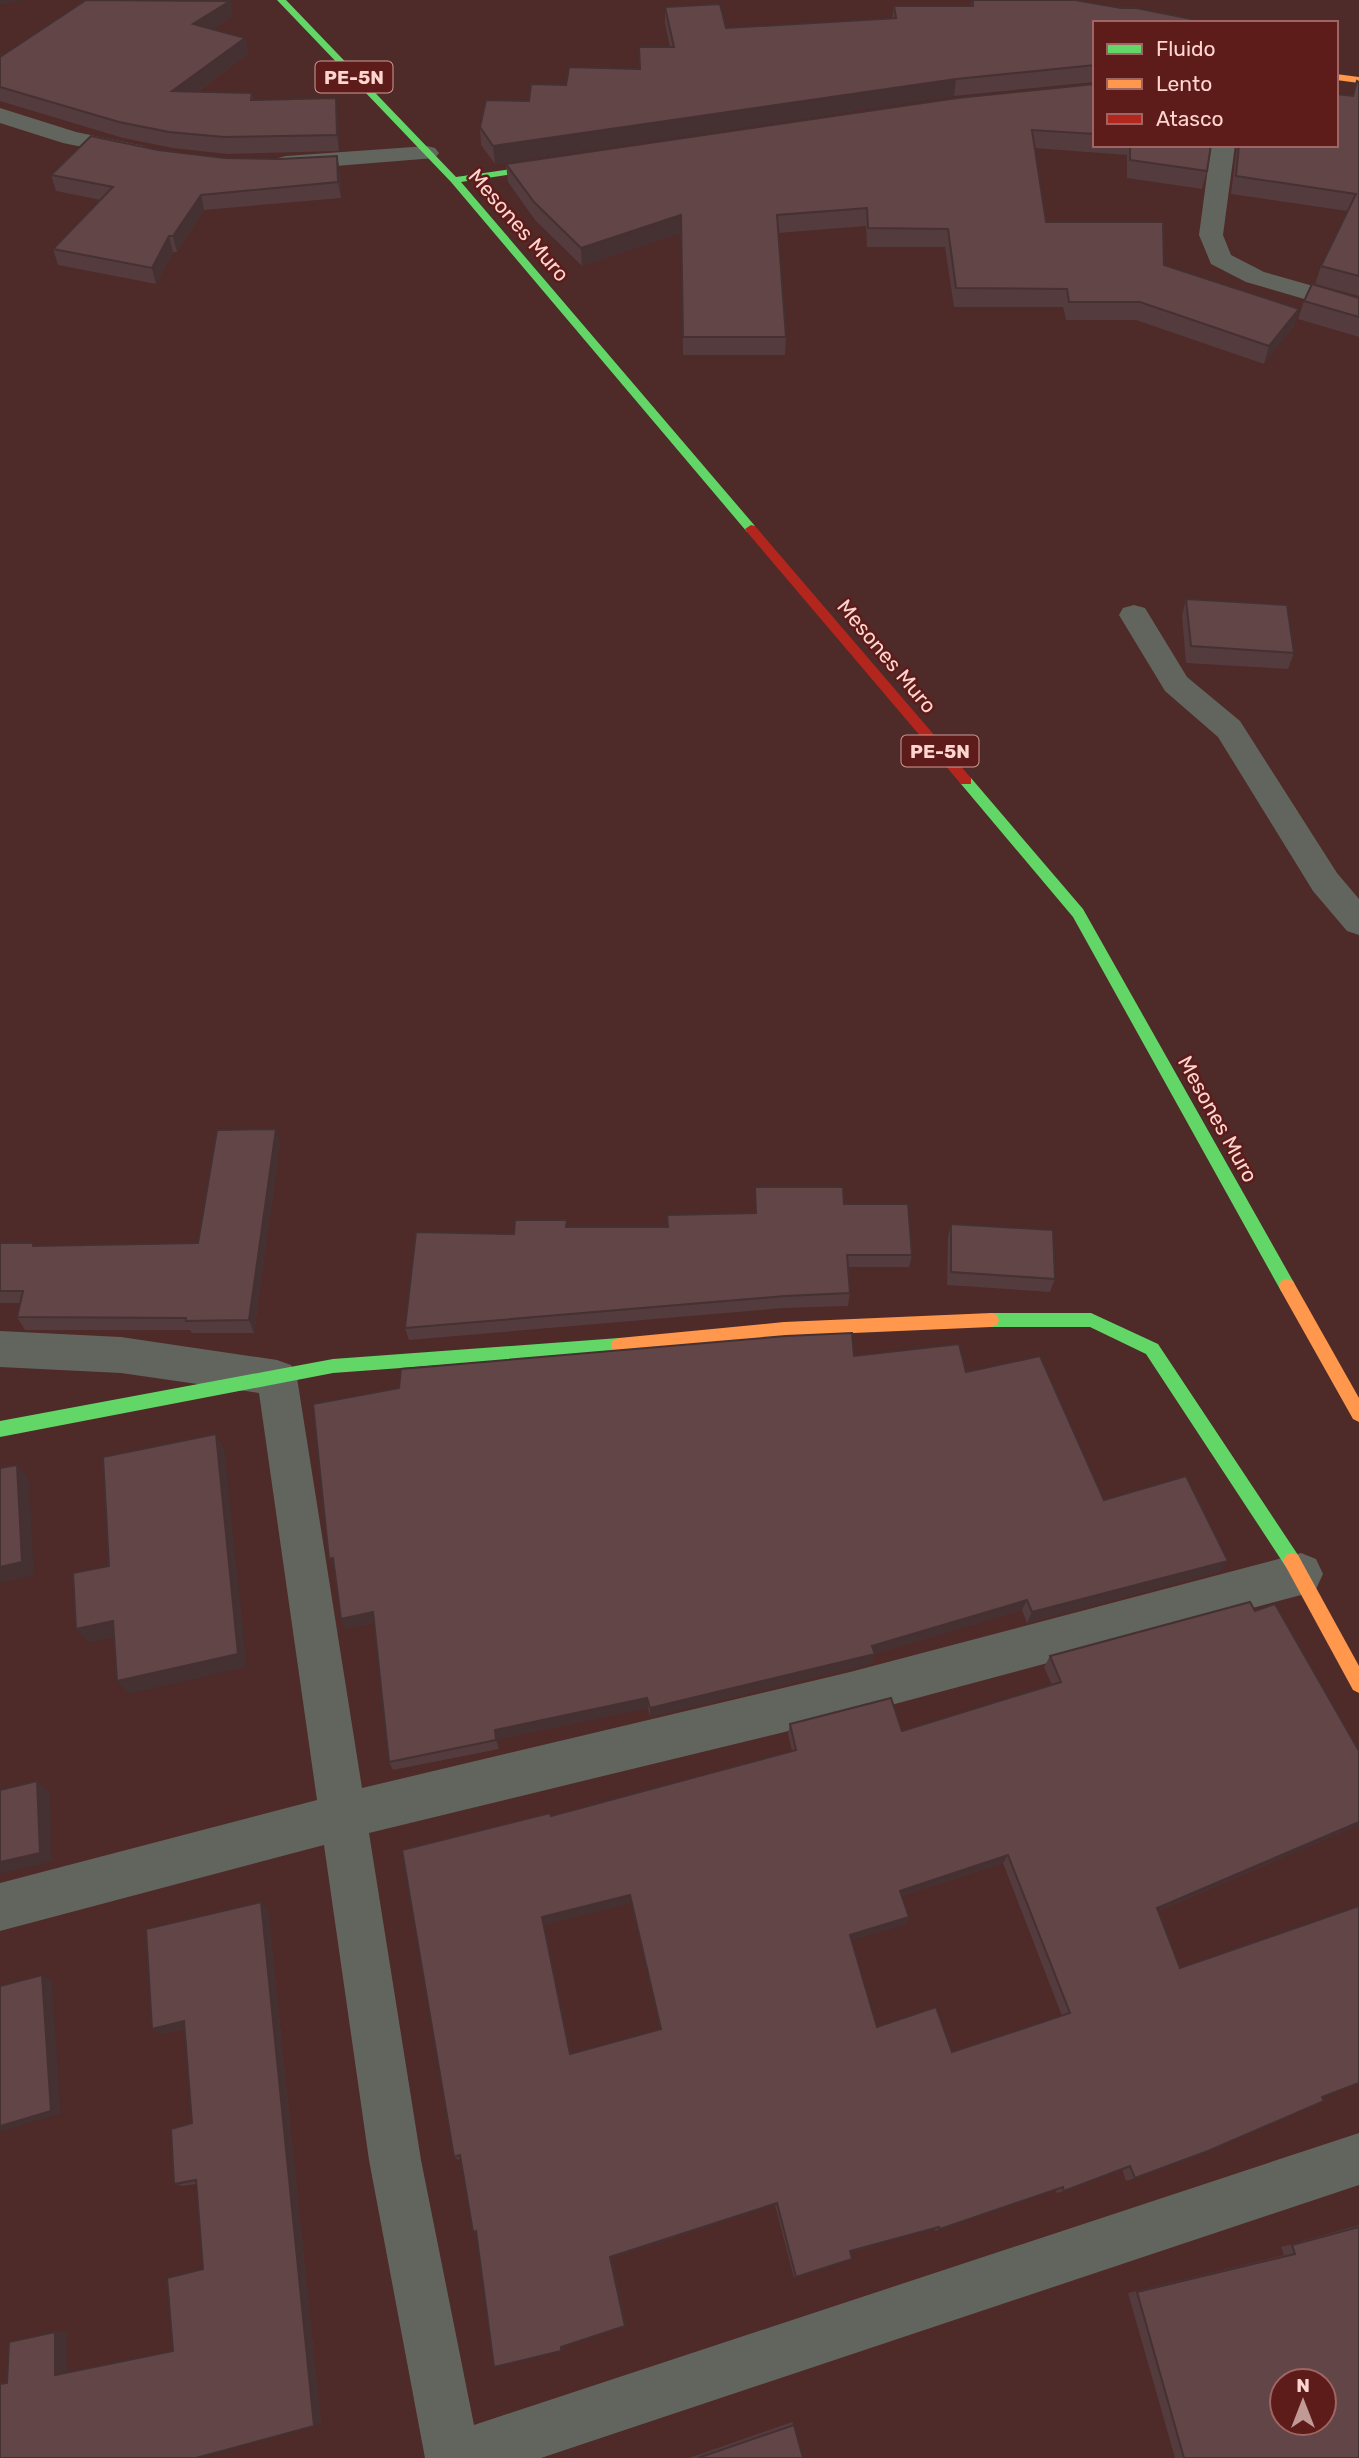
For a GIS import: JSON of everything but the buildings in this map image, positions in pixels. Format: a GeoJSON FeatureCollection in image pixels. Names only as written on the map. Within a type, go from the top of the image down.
{"type":"FeatureCollection","features":[{"type":"Feature","properties":{"kind":"main road","name":"Mesones Muro"},"geometry":{"type":"LineString","coordinates":[[281,0],[454,180],[1078,913],[1359,1414]]}},
{"type":"Feature","properties":{"kind":"main road"},"geometry":{"type":"LineString","coordinates":[[454,180],[573,162]]}},
{"type":"Feature","properties":{"kind":"main road"},"geometry":{"type":"LineString","coordinates":[[0,1429],[333,1366],[571,1349],[784,1329],[1025,1318],[1091,1320],[1152,1349],[1301,1574],[1359,1684]]}},
{"type":"Feature","properties":{"kind":"street"},"geometry":{"type":"LineString","coordinates":[[0,115],[71,138],[162,156]]}},
{"type":"Feature","properties":{"kind":"street"},"geometry":{"type":"LineString","coordinates":[[1223,147],[1212,236],[1220,259],[1255,277],[1359,307]]}},
{"type":"Feature","properties":{"kind":"street"},"geometry":{"type":"LineString","coordinates":[[261,165],[427,153]]}},
{"type":"Feature","properties":{"kind":"street"},"geometry":{"type":"LineString","coordinates":[[1134,615],[1176,684],[1229,729],[1325,882],[1359,922]]}},
{"type":"Feature","properties":{"kind":"street"},"geometry":{"type":"LineString","coordinates":[[0,1349],[121,1356],[277,1378],[395,2160],[456,2458],[1359,2159]]}},
{"type":"Feature","properties":{"kind":"street"},"geometry":{"type":"LineString","coordinates":[[0,1907],[344,1815],[850,1694],[1301,1574]]}},
{"type":"Feature","properties":{"kind":"traffic: fast"},"geometry":{"type":"LineString","coordinates":[[281,0],[454,180],[751,529]]}},
{"type":"Feature","properties":{"kind":"traffic: fast"},"geometry":{"type":"LineString","coordinates":[[454,180],[559,164]]}},
{"type":"Feature","properties":{"kind":"traffic: fast"},"geometry":{"type":"LineString","coordinates":[[966,781],[1078,913],[1287,1286]]}},
{"type":"Feature","properties":{"kind":"traffic: fast"},"geometry":{"type":"LineString","coordinates":[[991,1320],[1091,1320],[1152,1349],[1292,1561]]}},
{"type":"Feature","properties":{"kind":"traffic: fast"},"geometry":{"type":"LineString","coordinates":[[0,1429],[333,1366],[619,1345]]}},
{"type":"Feature","properties":{"kind":"traffic: slow"},"geometry":{"type":"LineString","coordinates":[[1338,77],[1359,80]]}},
{"type":"Feature","properties":{"kind":"traffic: slow"},"geometry":{"type":"LineString","coordinates":[[1287,1286],[1359,1414]]}},
{"type":"Feature","properties":{"kind":"traffic: slow"},"geometry":{"type":"LineString","coordinates":[[619,1345],[784,1329],[991,1320]]}},
{"type":"Feature","properties":{"kind":"traffic: slow"},"geometry":{"type":"LineString","coordinates":[[1292,1561],[1359,1684]]}},
{"type":"Feature","properties":{"kind":"traffic: jam"},"geometry":{"type":"LineString","coordinates":[[751,529],[966,781]]}}]}
